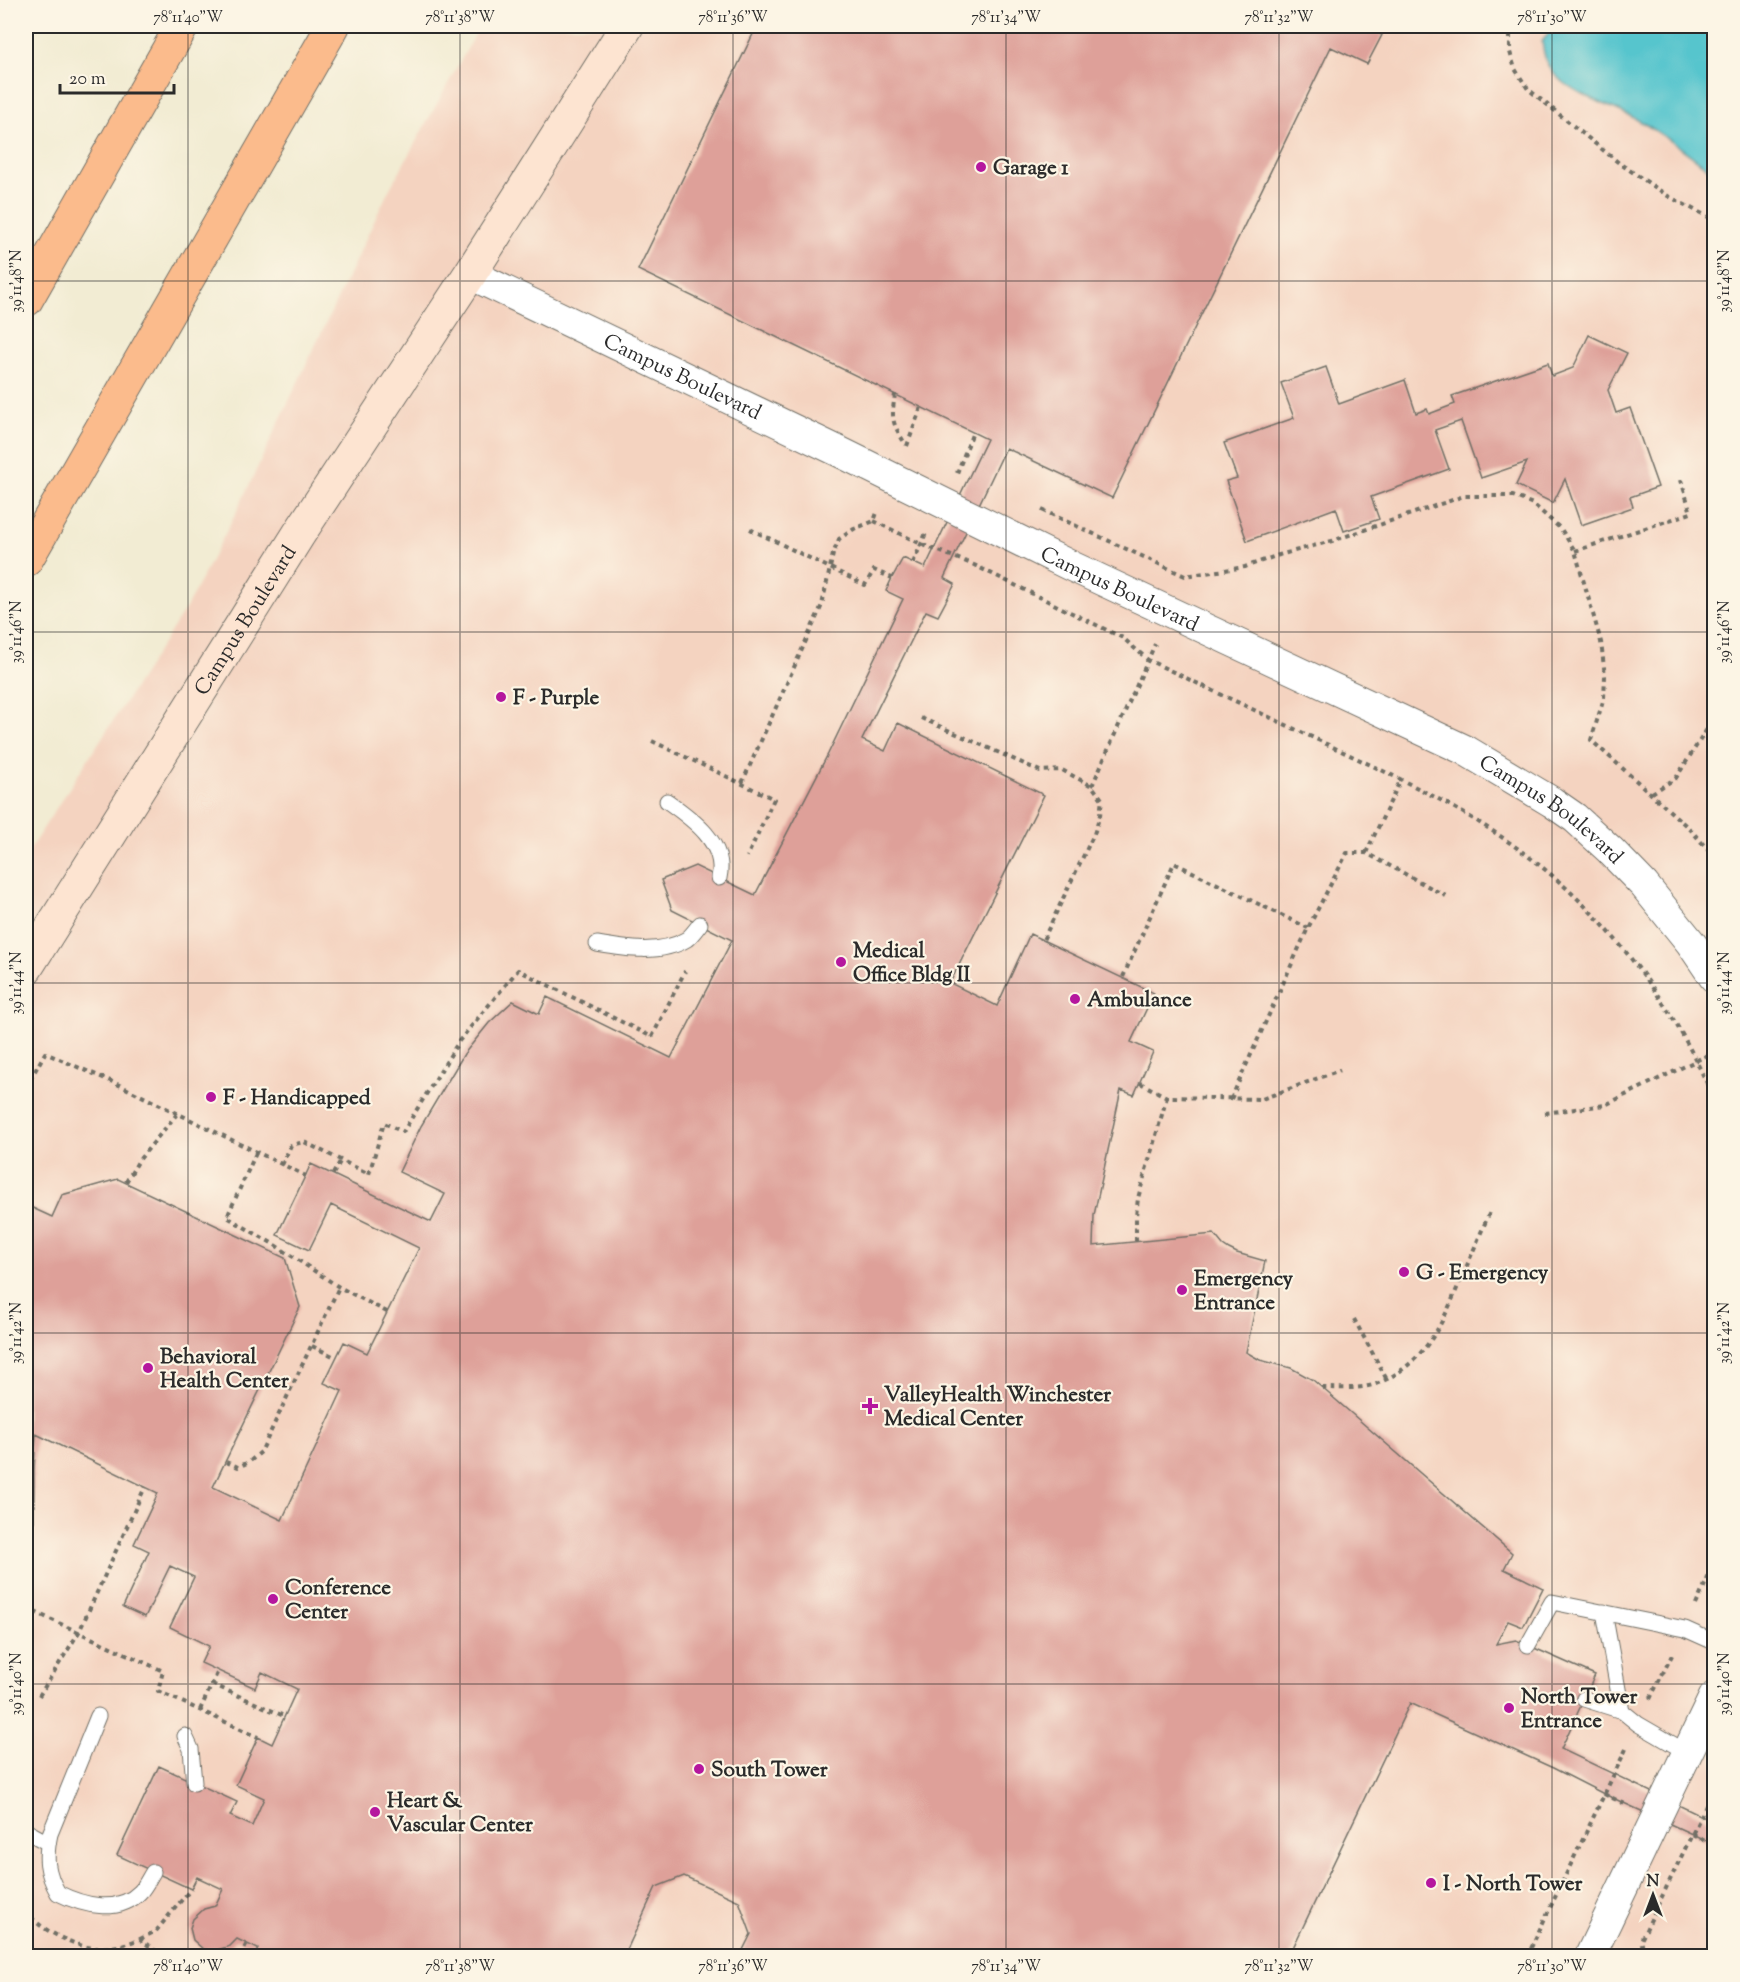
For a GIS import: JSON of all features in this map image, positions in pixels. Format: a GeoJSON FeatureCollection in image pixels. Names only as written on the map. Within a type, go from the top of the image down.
{"type":"FeatureCollection","features":[{"type":"Feature","properties":{"kind":"highway"},"geometry":{"type":"LineString","coordinates":[[26,300],[182,26]]}},
{"type":"Feature","properties":{"kind":"highway"},"geometry":{"type":"LineString","coordinates":[[26,560],[333,26]]}},
{"type":"Feature","properties":{"kind":"street","name":"Campus Boulevard"},"geometry":{"type":"LineString","coordinates":[[26,968],[299,534],[470,274],[627,26]]}},
{"type":"Feature","properties":{"kind":"street","name":"Campus Boulevard"},"geometry":{"type":"LineString","coordinates":[[470,274],[1079,569],[1465,750],[1575,818],[1644,885],[1691,943],[1714,977]]}},
{"type":"Feature","properties":{"kind":"street"},"geometry":{"type":"LineString","coordinates":[[1590,1956],[1714,1697]]}},
{"type":"Feature","properties":{"kind":"lane"},"geometry":{"type":"LineString","coordinates":[[667,801],[702,828],[715,848],[721,869],[719,878]]}},
{"type":"Feature","properties":{"kind":"lane"},"geometry":{"type":"LineString","coordinates":[[597,944],[626,949],[652,949],[673,945],[689,938],[700,924]]}},
{"type":"Feature","properties":{"kind":"lane"},"geometry":{"type":"LineString","coordinates":[[1528,1645],[1552,1602],[1685,1629],[1714,1642]]}},
{"type":"Feature","properties":{"kind":"lane"},"geometry":{"type":"LineString","coordinates":[[1604,1612],[1622,1711]]}},
{"type":"Feature","properties":{"kind":"lane"},"geometry":{"type":"LineString","coordinates":[[1584,1699],[1622,1711],[1638,1724],[1688,1753]]}},
{"type":"Feature","properties":{"kind":"lane"},"geometry":{"type":"LineString","coordinates":[[98,1716],[48,1843],[46,1867],[58,1893],[85,1904],[99,1906],[114,1905],[140,1893],[153,1872]]}},
{"type":"Feature","properties":{"kind":"lane"},"geometry":{"type":"LineString","coordinates":[[185,1736],[191,1749],[194,1783]]}},
{"type":"Feature","properties":{"kind":"lane"},"geometry":{"type":"LineString","coordinates":[[26,1831],[48,1843]]}},
{"type":"Feature","properties":{"kind":"path"},"geometry":{"type":"LineString","coordinates":[[1513,26],[1510,36],[1510,52],[1515,69],[1528,89],[1619,163],[1668,196],[1714,220]]}},
{"type":"Feature","properties":{"kind":"path"},"geometry":{"type":"LineString","coordinates":[[895,394],[892,412],[893,426],[907,447],[921,408]]}},
{"type":"Feature","properties":{"kind":"path"},"geometry":{"type":"LineString","coordinates":[[968,475],[958,471],[974,432]]}},
{"type":"Feature","properties":{"kind":"path"},"geometry":{"type":"LineString","coordinates":[[1575,551],[1691,513],[1681,480]]}},
{"type":"Feature","properties":{"kind":"path"},"geometry":{"type":"LineString","coordinates":[[1040,509],[1185,576],[1245,567],[1332,541],[1464,496],[1513,496],[1533,504],[1561,529],[1575,551],[1601,642],[1605,676],[1604,698],[1591,740],[1691,830],[1714,857]]}},
{"type":"Feature","properties":{"kind":"path"},"geometry":{"type":"LineString","coordinates":[[742,783],[822,605],[833,554],[839,539],[854,529],[874,521],[921,544],[974,565],[1123,638],[1148,660],[1431,793],[1477,819],[1555,878],[1596,918],[1636,966],[1679,1028],[1714,1098]]}},
{"type":"Feature","properties":{"kind":"path"},"geometry":{"type":"LineString","coordinates":[[750,529],[830,570],[866,585],[874,570],[892,578]]}},
{"type":"Feature","properties":{"kind":"path"},"geometry":{"type":"LineString","coordinates":[[1092,786],[1148,660]]}},
{"type":"Feature","properties":{"kind":"path"},"geometry":{"type":"LineString","coordinates":[[921,718],[1040,771],[1062,770],[1092,786],[1102,799],[1094,834],[1043,940]]}},
{"type":"Feature","properties":{"kind":"path"},"geometry":{"type":"LineString","coordinates":[[1652,793],[1676,778],[1714,718]]}},
{"type":"Feature","properties":{"kind":"path"},"geometry":{"type":"LineString","coordinates":[[652,741],[774,799],[744,863]]}},
{"type":"Feature","properties":{"kind":"path"},"geometry":{"type":"LineString","coordinates":[[1366,853],[1401,779]]}},
{"type":"Feature","properties":{"kind":"path"},"geometry":{"type":"LineString","coordinates":[[1231,1099],[1308,928],[1347,853],[1366,853],[1446,896]]}},
{"type":"Feature","properties":{"kind":"path"},"geometry":{"type":"LineString","coordinates":[[1123,977],[1174,863],[1308,928]]}},
{"type":"Feature","properties":{"kind":"path"},"geometry":{"type":"LineString","coordinates":[[282,1165],[291,1145],[304,1142],[369,1174],[384,1123],[403,1132],[459,1041],[518,970],[652,1037],[688,964]]}},
{"type":"Feature","properties":{"kind":"path"},"geometry":{"type":"LineString","coordinates":[[1545,1113],[1605,1105],[1714,1052]]}},
{"type":"Feature","properties":{"kind":"path"},"geometry":{"type":"LineString","coordinates":[[26,1087],[45,1053],[306,1176]]}},
{"type":"Feature","properties":{"kind":"path"},"geometry":{"type":"LineString","coordinates":[[1140,1083],[1167,1097],[1262,1099],[1340,1070]]}},
{"type":"Feature","properties":{"kind":"path"},"geometry":{"type":"LineString","coordinates":[[1136,1241],[1138,1198],[1167,1097]]}},
{"type":"Feature","properties":{"kind":"path"},"geometry":{"type":"LineString","coordinates":[[126,1182],[139,1160],[177,1114]]}},
{"type":"Feature","properties":{"kind":"path"},"geometry":{"type":"LineString","coordinates":[[256,1153],[227,1217],[339,1287],[387,1312]]}},
{"type":"Feature","properties":{"kind":"path"},"geometry":{"type":"LineString","coordinates":[[333,1174],[341,1160]]}},
{"type":"Feature","properties":{"kind":"path"},"geometry":{"type":"LineString","coordinates":[[1322,1388],[1356,1388],[1381,1382],[1423,1352],[1442,1325],[1490,1212]]}},
{"type":"Feature","properties":{"kind":"path"},"geometry":{"type":"LineString","coordinates":[[226,1462],[238,1467],[249,1462],[261,1452],[339,1287]]}},
{"type":"Feature","properties":{"kind":"path"},"geometry":{"type":"LineString","coordinates":[[1354,1319],[1386,1378]]}},
{"type":"Feature","properties":{"kind":"path"},"geometry":{"type":"LineString","coordinates":[[312,1346],[335,1357]]}},
{"type":"Feature","properties":{"kind":"path"},"geometry":{"type":"LineString","coordinates":[[39,1696],[79,1632],[146,1487]]}},
{"type":"Feature","properties":{"kind":"path"},"geometry":{"type":"LineString","coordinates":[[1527,1956],[1685,1629],[1714,1564]]}},
{"type":"Feature","properties":{"kind":"path"},"geometry":{"type":"LineString","coordinates":[[26,1608],[163,1671],[158,1691],[258,1737]]}},
{"type":"Feature","properties":{"kind":"path"},"geometry":{"type":"LineString","coordinates":[[200,1710],[218,1671]]}},
{"type":"Feature","properties":{"kind":"path"},"geometry":{"type":"LineString","coordinates":[[212,1684],[284,1716]]}},
{"type":"Feature","properties":{"kind":"path"},"geometry":{"type":"LineString","coordinates":[[1645,1956],[1641,1941],[1714,1789]]}},
{"type":"Feature","properties":{"kind":"path"},"geometry":{"type":"LineString","coordinates":[[1692,1834],[1714,1844]]}},
{"type":"Feature","properties":{"kind":"path"},"geometry":{"type":"LineString","coordinates":[[26,1910],[28,1920],[71,1942],[96,1949],[119,1946],[156,1931],[191,1889]]}},
{"type":"Feature","properties":{"kind":"path"},"geometry":{"type":"LineString","coordinates":[[140,1939],[162,1956]]}},
{"type":"Feature","properties":{"kind":"path"},"geometry":{"type":"LineString","coordinates":[[240,1956],[247,1943]]}},
{"type":"Feature","properties":{"kind":"shaded area","name":"ValleyHealth Winchester Medical Center"},"geometry":{"type":"Polygon","coordinates":[[[480,26],[1714,26],[1714,1956],[26,1956],[26,855],[186,608],[235,515],[388,192],[480,26]]]}},
{"type":"Feature","properties":{"kind":"water"},"geometry":{"type":"Polygon","coordinates":[[[1553,26],[1714,26],[1714,173],[1655,130],[1583,94],[1556,76],[1548,64],[1542,42],[1553,26]]]}},
{"type":"Feature","properties":{"kind":"building"},"geometry":{"type":"Polygon","coordinates":[[[757,26],[1363,26],[1382,35],[1367,64],[1331,47],[1112,498],[1006,448],[944,578],[955,584],[938,616],[926,611],[862,740],[885,751],[898,723],[1044,795],[950,983],[997,1006],[1030,934],[1154,993],[1131,1042],[1153,1052],[1134,1095],[1121,1090],[1094,1215],[1093,1246],[1214,1234],[1229,1249],[1265,1261],[1246,1352],[1260,1360],[1291,1368],[1313,1380],[1512,1553],[1504,1569],[1543,1588],[1523,1627],[1508,1621],[1496,1644],[1516,1640],[1595,1675],[1561,1749],[1714,1822],[1714,1844],[1410,1703],[1289,1956],[1268,1954],[1267,1956],[740,1956],[751,1934],[739,1901],[684,1876],[656,1887],[624,1956],[254,1956],[258,1949],[237,1939],[230,1946],[214,1951],[203,1949],[193,1940],[190,1928],[193,1919],[204,1909],[215,1906],[223,1889],[197,1877],[191,1889],[117,1855],[159,1766],[237,1802],[230,1816],[252,1826],[264,1798],[236,1785],[258,1737],[272,1744],[297,1689],[262,1672],[255,1688],[201,1663],[209,1646],[170,1627],[194,1577],[170,1566],[145,1617],[123,1607],[149,1551],[134,1544],[158,1493],[36,1434],[34,1521],[26,1538],[26,1205],[52,1217],[62,1195],[118,1179],[285,1258],[300,1307],[213,1487],[282,1520],[342,1391],[324,1383],[344,1342],[367,1353],[419,1248],[331,1205],[309,1250],[277,1235],[311,1164],[431,1222],[445,1194],[399,1172],[421,1126],[464,1054],[489,1023],[513,1001],[539,1014],[547,997],[671,1058],[732,940],[672,910],[661,880],[695,866],[755,895],[828,754],[903,599],[886,591],[892,578],[903,558],[925,568],[987,439],[638,270],[757,26]]]}},
{"type":"Feature","properties":{"kind":"building"},"geometry":{"type":"Polygon","coordinates":[[[1589,335],[1627,353],[1608,390],[1616,413],[1630,408],[1658,487],[1630,497],[1633,507],[1581,525],[1565,479],[1553,503],[1516,485],[1527,462],[1481,478],[1461,421],[1435,430],[1449,469],[1371,497],[1379,519],[1344,531],[1336,508],[1247,541],[1226,481],[1237,478],[1224,443],[1294,418],[1281,383],[1326,367],[1339,404],[1405,380],[1416,413],[1427,409],[1429,414],[1455,404],[1452,396],[1548,363],[1552,376],[1573,368],[1589,335]]]}},
{"type":"Feature","properties":{"kind":"place","name":"Garage 1"},"geometry":{"type":"Point","coordinates":[981,167]}},
{"type":"Feature","properties":{"kind":"place","name":"F - Purple"},"geometry":{"type":"Point","coordinates":[501,697]}},
{"type":"Feature","properties":{"kind":"place","name":"Medical Office Bldg II"},"geometry":{"type":"Point","coordinates":[841,962]}},
{"type":"Feature","properties":{"kind":"place","name":"Ambulance"},"geometry":{"type":"Point","coordinates":[1075,999]}},
{"type":"Feature","properties":{"kind":"place","name":"F - Handicapped"},"geometry":{"type":"Point","coordinates":[211,1097]}},
{"type":"Feature","properties":{"kind":"place","name":"G - Emergency"},"geometry":{"type":"Point","coordinates":[1404,1272]}},
{"type":"Feature","properties":{"kind":"place","name":"Emergency Entrance"},"geometry":{"type":"Point","coordinates":[1182,1290]}},
{"type":"Feature","properties":{"kind":"place","name":"Behavioral Health Center"},"geometry":{"type":"Point","coordinates":[148,1368]}},
{"type":"Feature","properties":{"kind":"place","name":"ValleyHealth Winchester Medical Center"},"geometry":{"type":"Point","coordinates":[870,1406]}},
{"type":"Feature","properties":{"kind":"place","name":"Conference Center"},"geometry":{"type":"Point","coordinates":[273,1599]}},
{"type":"Feature","properties":{"kind":"place","name":"North Tower Entrance"},"geometry":{"type":"Point","coordinates":[1509,1708]}},
{"type":"Feature","properties":{"kind":"place","name":"South Tower"},"geometry":{"type":"Point","coordinates":[699,1769]}},
{"type":"Feature","properties":{"kind":"place","name":"Heart & Vascular Center"},"geometry":{"type":"Point","coordinates":[375,1812]}},
{"type":"Feature","properties":{"kind":"place","name":"I - North Tower"},"geometry":{"type":"Point","coordinates":[1431,1883]}}]}
